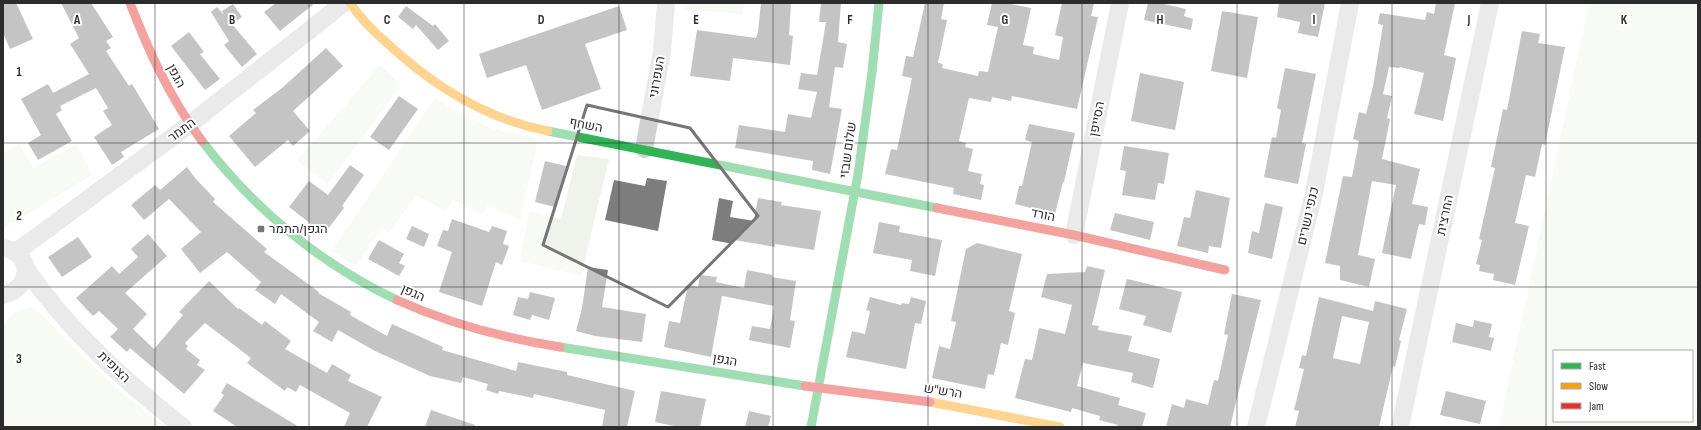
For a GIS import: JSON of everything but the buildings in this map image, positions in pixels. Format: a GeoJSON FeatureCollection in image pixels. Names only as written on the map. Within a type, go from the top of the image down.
{"type":"FeatureCollection","features":[{"type":"Feature","properties":{"kind":"street","name":"הגפן"},"geometry":{"type":"LineString","coordinates":[[130,3],[155,64],[190,124],[241,186],[267,213],[295,236],[348,274],[418,310],[480,331],[514,340],[809,382],[821,387]]}},
{"type":"Feature","properties":{"kind":"street","name":"התמר"},"geometry":{"type":"LineString","coordinates":[[7,249],[190,124],[344,3]]}},
{"type":"Feature","properties":{"kind":"street","name":"השחף"},"geometry":{"type":"LineString","coordinates":[[350,3],[369,27],[401,57],[426,77],[467,103],[496,116],[528,127],[855,190]]}},
{"type":"Feature","properties":{"kind":"street","name":"העפרוני"},"geometry":{"type":"LineString","coordinates":[[644,149],[662,52],[666,3]]}},
{"type":"Feature","properties":{"kind":"street","name":"שלום שבזי"},"geometry":{"type":"LineString","coordinates":[[811,427],[821,387],[855,190],[872,75],[879,3]]}},
{"type":"Feature","properties":{"kind":"street","name":"הסייפן"},"geometry":{"type":"LineString","coordinates":[[1074,235],[1120,3]]}},
{"type":"Feature","properties":{"kind":"street","name":"כנפי נשרים"},"geometry":{"type":"LineString","coordinates":[[1256,427],[1314,193],[1350,3]]}},
{"type":"Feature","properties":{"kind":"street","name":"החרצית"},"geometry":{"type":"LineString","coordinates":[[1400,427],[1490,3]]}},
{"type":"Feature","properties":{"kind":"street","name":"הורד"},"geometry":{"type":"LineString","coordinates":[[855,190],[1074,235],[1225,270]]}},
{"type":"Feature","properties":{"kind":"street","name":"הצופית"},"geometry":{"type":"LineString","coordinates":[[7,249],[24,263],[26,269],[50,302],[97,351],[128,381],[183,427]]}},
{"type":"Feature","properties":{"kind":"street"},"geometry":{"type":"LineString","coordinates":[[8,294],[23,282],[26,269]]}},
{"type":"Feature","properties":{"kind":"street","name":"הצופית"},"geometry":{"type":"LineString","coordinates":[[8,294],[35,294],[50,302]]}},
{"type":"Feature","properties":{"kind":"street","name":"שלום שבזי"},"geometry":{"type":"LineString","coordinates":[[809,382],[835,300]]}},
{"type":"Feature","properties":{"kind":"street","name":"הרש''ש"},"geometry":{"type":"LineString","coordinates":[[821,387],[953,405],[1060,427]]}},
{"type":"Feature","properties":{"kind":"highlighted area"},"geometry":{"type":"Polygon","coordinates":[[[587,105],[690,128],[758,216],[668,307],[543,245],[587,105]]]}},
{"type":"Feature","properties":{"kind":"shaded area"},"geometry":{"type":"Polygon","coordinates":[[[685,3],[744,3],[743,14],[684,9],[685,3]]]}},
{"type":"Feature","properties":{"kind":"shaded area"},"geometry":{"type":"Polygon","coordinates":[[[1589,3],[1698,3],[1698,392],[1696,403],[1698,403],[1698,427],[1499,427],[1589,3]]]}},
{"type":"Feature","properties":{"kind":"shaded area"},"geometry":{"type":"Polygon","coordinates":[[[380,65],[401,85],[328,184],[297,161],[380,65]]]}},
{"type":"Feature","properties":{"kind":"shaded area"},"geometry":{"type":"Polygon","coordinates":[[[435,98],[464,116],[494,129],[538,139],[520,220],[488,205],[483,214],[453,200],[446,211],[416,195],[389,233],[381,229],[355,266],[332,251],[435,98]]]}},
{"type":"Feature","properties":{"kind":"shaded area"},"geometry":{"type":"Polygon","coordinates":[[[19,144],[33,168],[77,144],[92,175],[3,229],[3,153],[19,144]]]}},
{"type":"Feature","properties":{"kind":"shaded area"},"geometry":{"type":"Polygon","coordinates":[[[577,155],[609,159],[581,276],[520,261],[529,211],[561,219],[577,155]]]}},
{"type":"Feature","properties":{"kind":"shaded area"},"geometry":{"type":"Polygon","coordinates":[[[31,307],[40,313],[116,387],[166,427],[3,427],[3,327],[8,319],[14,314],[31,307]]]}},
{"type":"Feature","properties":{"kind":"traffic: fast"},"geometry":{"type":"LineString","coordinates":[[811,427],[858,174],[872,72],[879,3]]}},
{"type":"Feature","properties":{"kind":"traffic: fast"},"geometry":{"type":"LineString","coordinates":[[548,131],[937,208]]}},
{"type":"Feature","properties":{"kind":"traffic: fast"},"geometry":{"type":"LineString","coordinates":[[202,141],[243,189],[290,232],[315,252],[341,269],[369,286],[397,300]]}},
{"type":"Feature","properties":{"kind":"traffic: fast"},"geometry":{"type":"LineString","coordinates":[[560,347],[805,386]]}},
{"type":"Feature","properties":{"kind":"traffic: slow"},"geometry":{"type":"LineString","coordinates":[[350,3],[372,29],[422,73],[441,86],[482,109],[503,118],[548,131]]}},
{"type":"Feature","properties":{"kind":"traffic: slow"},"geometry":{"type":"LineString","coordinates":[[930,402],[1060,427]]}},
{"type":"Feature","properties":{"kind":"traffic: jam"},"geometry":{"type":"LineString","coordinates":[[130,3],[161,74],[190,125],[202,141]]}},
{"type":"Feature","properties":{"kind":"traffic: jam"},"geometry":{"type":"LineString","coordinates":[[937,208],[1074,235],[1225,270]]}},
{"type":"Feature","properties":{"kind":"traffic: jam"},"geometry":{"type":"LineString","coordinates":[[397,300],[417,309],[497,335],[560,347]]}},
{"type":"Feature","properties":{"kind":"traffic: jam"},"geometry":{"type":"LineString","coordinates":[[805,386],[930,402]]}},
{"type":"Feature","properties":{"kind":"place","name":"הגפן/התמר"},"geometry":{"type":"Point","coordinates":[261,229]}}]}
